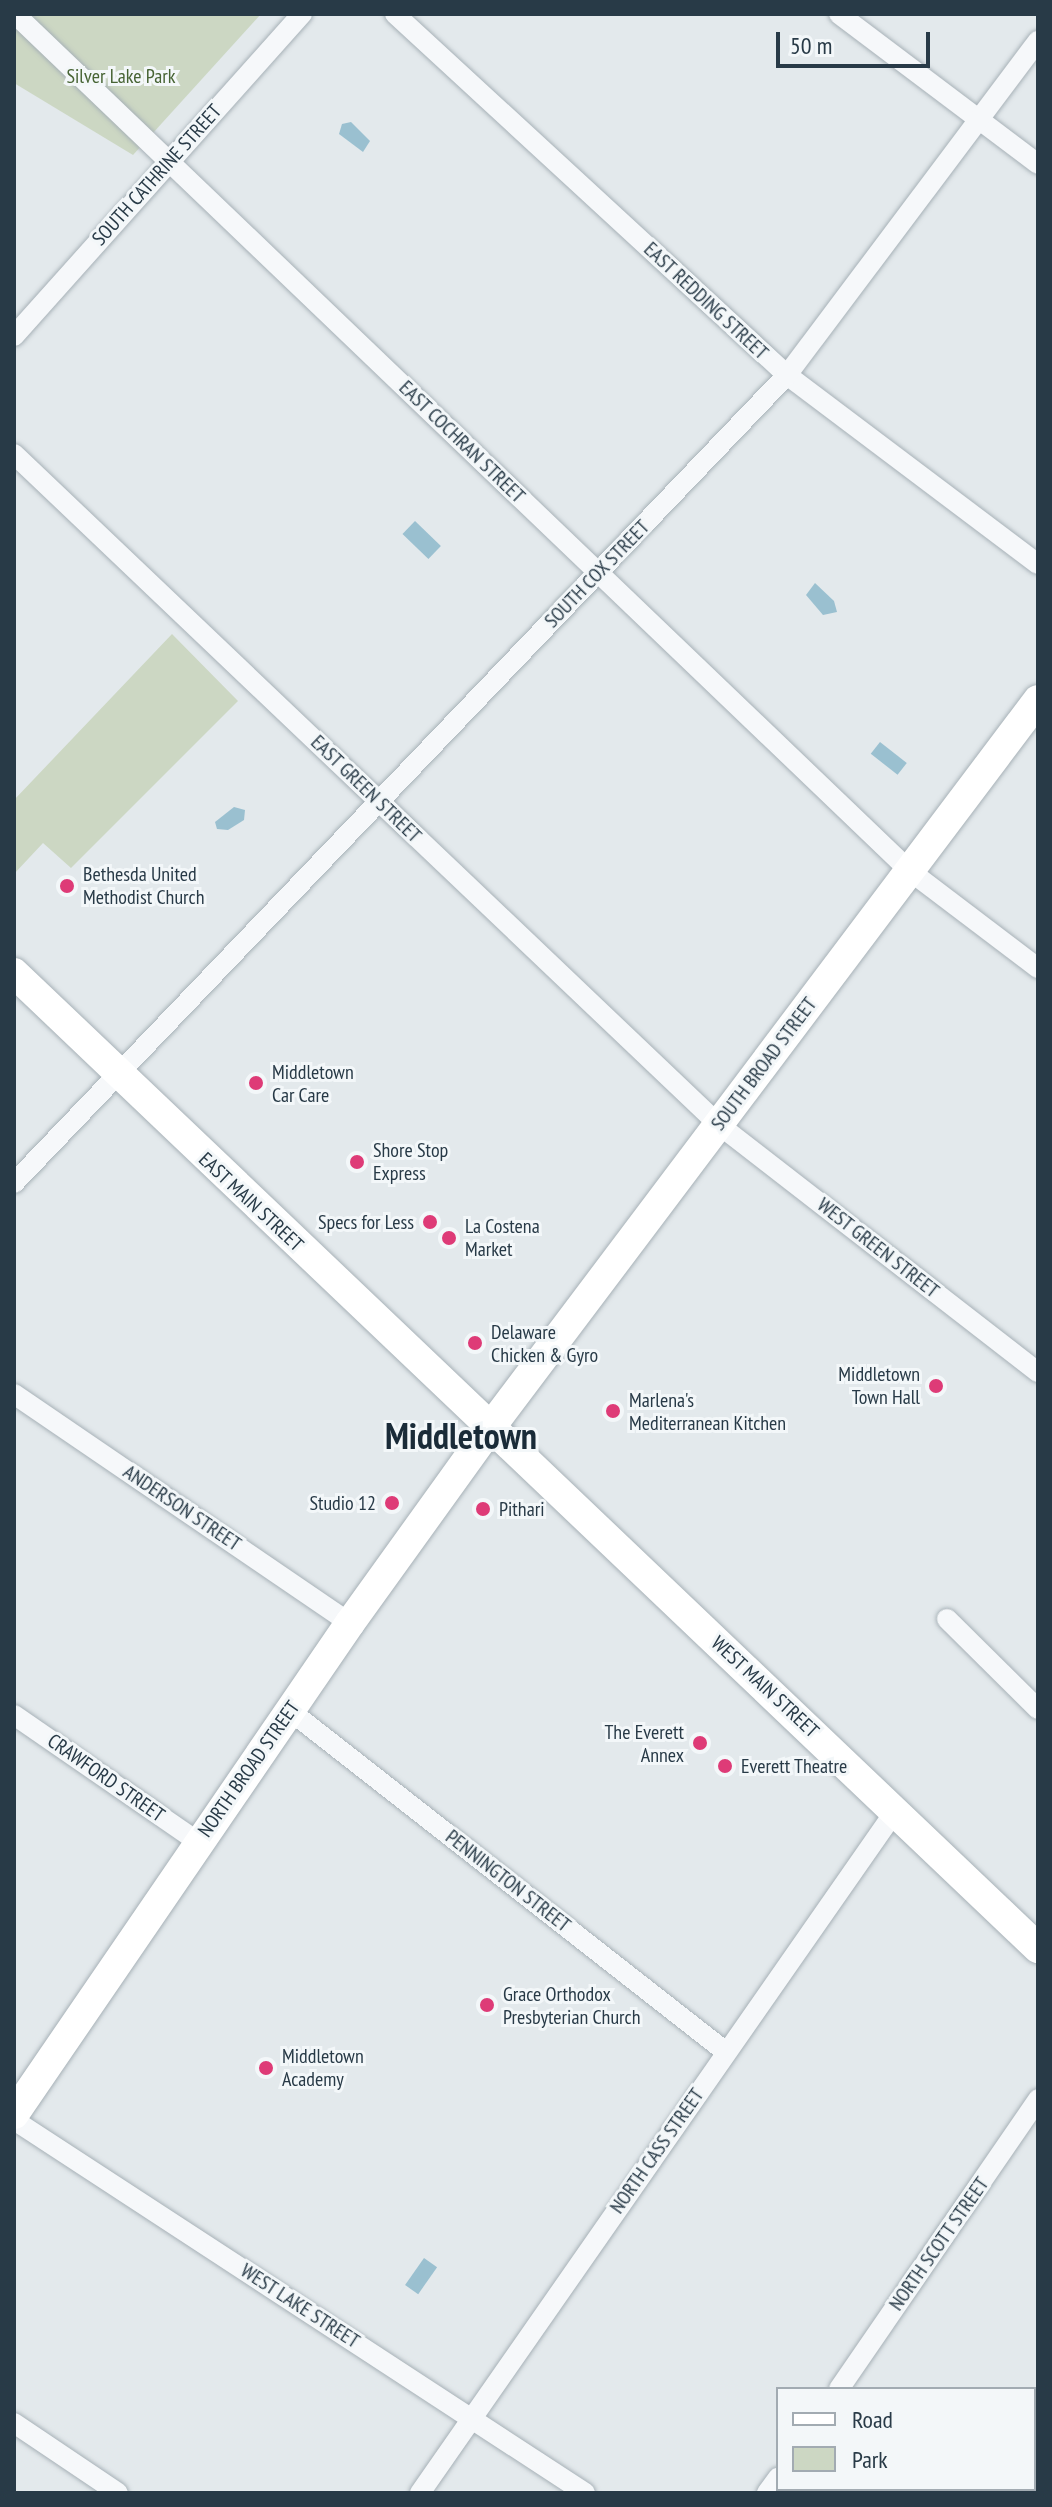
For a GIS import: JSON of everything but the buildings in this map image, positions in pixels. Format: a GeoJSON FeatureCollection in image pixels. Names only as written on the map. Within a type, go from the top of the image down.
{"type":"FeatureCollection","features":[{"type":"Feature","properties":{"kind":"main road","name":"SOUTH BROAD STREET"},"geometry":{"type":"LineString","coordinates":[[490,1428],[1038,700]]}},
{"type":"Feature","properties":{"kind":"main road","name":"EAST MAIN STREET"},"geometry":{"type":"LineString","coordinates":[[14,973],[116,1074],[490,1428]]}},
{"type":"Feature","properties":{"kind":"main road","name":"NORTH BROAD STREET"},"geometry":{"type":"LineString","coordinates":[[14,2117],[289,1710],[490,1428]]}},
{"type":"Feature","properties":{"kind":"main road","name":"WEST MAIN STREET"},"geometry":{"type":"LineString","coordinates":[[490,1428],[1038,1948]]}},
{"type":"Feature","properties":{"kind":"street","name":"EAST COCHRAN STREET"},"geometry":{"type":"LineString","coordinates":[[15,14],[910,871],[1038,968]]}},
{"type":"Feature","properties":{"kind":"street","name":"SOUTH CATHRINE STREET"},"geometry":{"type":"LineString","coordinates":[[14,336],[302,14]]}},
{"type":"Feature","properties":{"kind":"street","name":"EAST REDDING STREET"},"geometry":{"type":"LineString","coordinates":[[395,14],[787,375],[1038,564]]}},
{"type":"Feature","properties":{"kind":"street"},"geometry":{"type":"LineString","coordinates":[[839,14],[1038,164]]}},
{"type":"Feature","properties":{"kind":"street","name":"SOUTH COX STREET"},"geometry":{"type":"LineString","coordinates":[[14,1183],[787,375],[1038,41]]}},
{"type":"Feature","properties":{"kind":"street","name":"EAST GREEN STREET"},"geometry":{"type":"LineString","coordinates":[[14,454],[718,1124]]}},
{"type":"Feature","properties":{"kind":"street","name":"WEST GREEN STREET"},"geometry":{"type":"LineString","coordinates":[[718,1124],[1038,1372]]}},
{"type":"Feature","properties":{"kind":"street","name":"ANDERSON STREET"},"geometry":{"type":"LineString","coordinates":[[14,1394],[350,1623]]}},
{"type":"Feature","properties":{"kind":"street"},"geometry":{"type":"LineString","coordinates":[[947,1619],[1038,1709]]}},
{"type":"Feature","properties":{"kind":"street","name":"PENNINGTON STREET"},"geometry":{"type":"LineString","coordinates":[[289,1710],[726,2052]]}},
{"type":"Feature","properties":{"kind":"street","name":"CRAWFORD STREET"},"geometry":{"type":"LineString","coordinates":[[14,1715],[198,1842]]}},
{"type":"Feature","properties":{"kind":"street","name":"NORTH CASS STREET"},"geometry":{"type":"LineString","coordinates":[[420,2493],[896,1810]]}},
{"type":"Feature","properties":{"kind":"street","name":"NORTH SCOTT STREET"},"geometry":{"type":"LineString","coordinates":[[840,2387],[1038,2099]]}},
{"type":"Feature","properties":{"kind":"street","name":"WEST LAKE STREET"},"geometry":{"type":"LineString","coordinates":[[14,2117],[585,2493]]}},
{"type":"Feature","properties":{"kind":"street"},"geometry":{"type":"LineString","coordinates":[[14,2423],[118,2493]]}},
{"type":"Feature","properties":{"kind":"green space","name":"Silver Lake Park"},"geometry":{"type":"Polygon","coordinates":[[[14,14],[261,14],[133,155],[14,83],[14,14]]]}},
{"type":"Feature","properties":{"kind":"green space"},"geometry":{"type":"Polygon","coordinates":[[[172,634],[238,701],[71,868],[43,843],[14,874],[14,800],[172,634]]]}},
{"type":"Feature","properties":{"kind":"water"},"geometry":{"type":"Polygon","coordinates":[[[351,122],[370,141],[363,152],[339,134],[342,124],[351,122]]]}},
{"type":"Feature","properties":{"kind":"water"},"geometry":{"type":"Polygon","coordinates":[[[415,521],[441,546],[428,559],[402,534],[415,521]]]}},
{"type":"Feature","properties":{"kind":"water"},"geometry":{"type":"Polygon","coordinates":[[[815,583],[834,601],[837,612],[823,615],[806,595],[815,583]]]}},
{"type":"Feature","properties":{"kind":"water"},"geometry":{"type":"Polygon","coordinates":[[[880,742],[907,763],[898,775],[871,754],[880,742]]]}},
{"type":"Feature","properties":{"kind":"water"},"geometry":{"type":"Polygon","coordinates":[[[234,807],[245,810],[244,820],[228,830],[217,829],[215,822],[234,807]]]}},
{"type":"Feature","properties":{"kind":"water"},"geometry":{"type":"Polygon","coordinates":[[[424,2258],[437,2267],[418,2294],[405,2285],[424,2258]]]}},
{"type":"Feature","properties":{"kind":"place","name":"Bethesda United Methodist Church"},"geometry":{"type":"Point","coordinates":[67,886]}},
{"type":"Feature","properties":{"kind":"place","name":"Middletown Car Care"},"geometry":{"type":"Point","coordinates":[256,1083]}},
{"type":"Feature","properties":{"kind":"place","name":"Shore Stop Express"},"geometry":{"type":"Point","coordinates":[357,1162]}},
{"type":"Feature","properties":{"kind":"place","name":"Specs for Less"},"geometry":{"type":"Point","coordinates":[430,1222]}},
{"type":"Feature","properties":{"kind":"place","name":"La Costena Market"},"geometry":{"type":"Point","coordinates":[449,1238]}},
{"type":"Feature","properties":{"kind":"place","name":"Delaware Chicken & Gyro"},"geometry":{"type":"Point","coordinates":[475,1343]}},
{"type":"Feature","properties":{"kind":"place","name":"Middletown Town Hall"},"geometry":{"type":"Point","coordinates":[936,1386]}},
{"type":"Feature","properties":{"kind":"place","name":"Marlena's Mediterranean Kitchen"},"geometry":{"type":"Point","coordinates":[613,1411]}},
{"type":"Feature","properties":{"kind":"place","name":"Studio 12"},"geometry":{"type":"Point","coordinates":[392,1503]}},
{"type":"Feature","properties":{"kind":"place","name":"Pithari"},"geometry":{"type":"Point","coordinates":[483,1509]}},
{"type":"Feature","properties":{"kind":"place","name":"The Everett Annex"},"geometry":{"type":"Point","coordinates":[700,1743]}},
{"type":"Feature","properties":{"kind":"place","name":"Everett Theatre"},"geometry":{"type":"Point","coordinates":[725,1766]}},
{"type":"Feature","properties":{"kind":"place","name":"Grace Orthodox Presbyterian Church"},"geometry":{"type":"Point","coordinates":[487,2005]}},
{"type":"Feature","properties":{"kind":"place","name":"Middletown Academy"},"geometry":{"type":"Point","coordinates":[266,2068]}},
{"type":"Feature","properties":{"kind":"district","name":"Middletown"},"geometry":{"type":"Point","coordinates":[461,1436]}}]}
